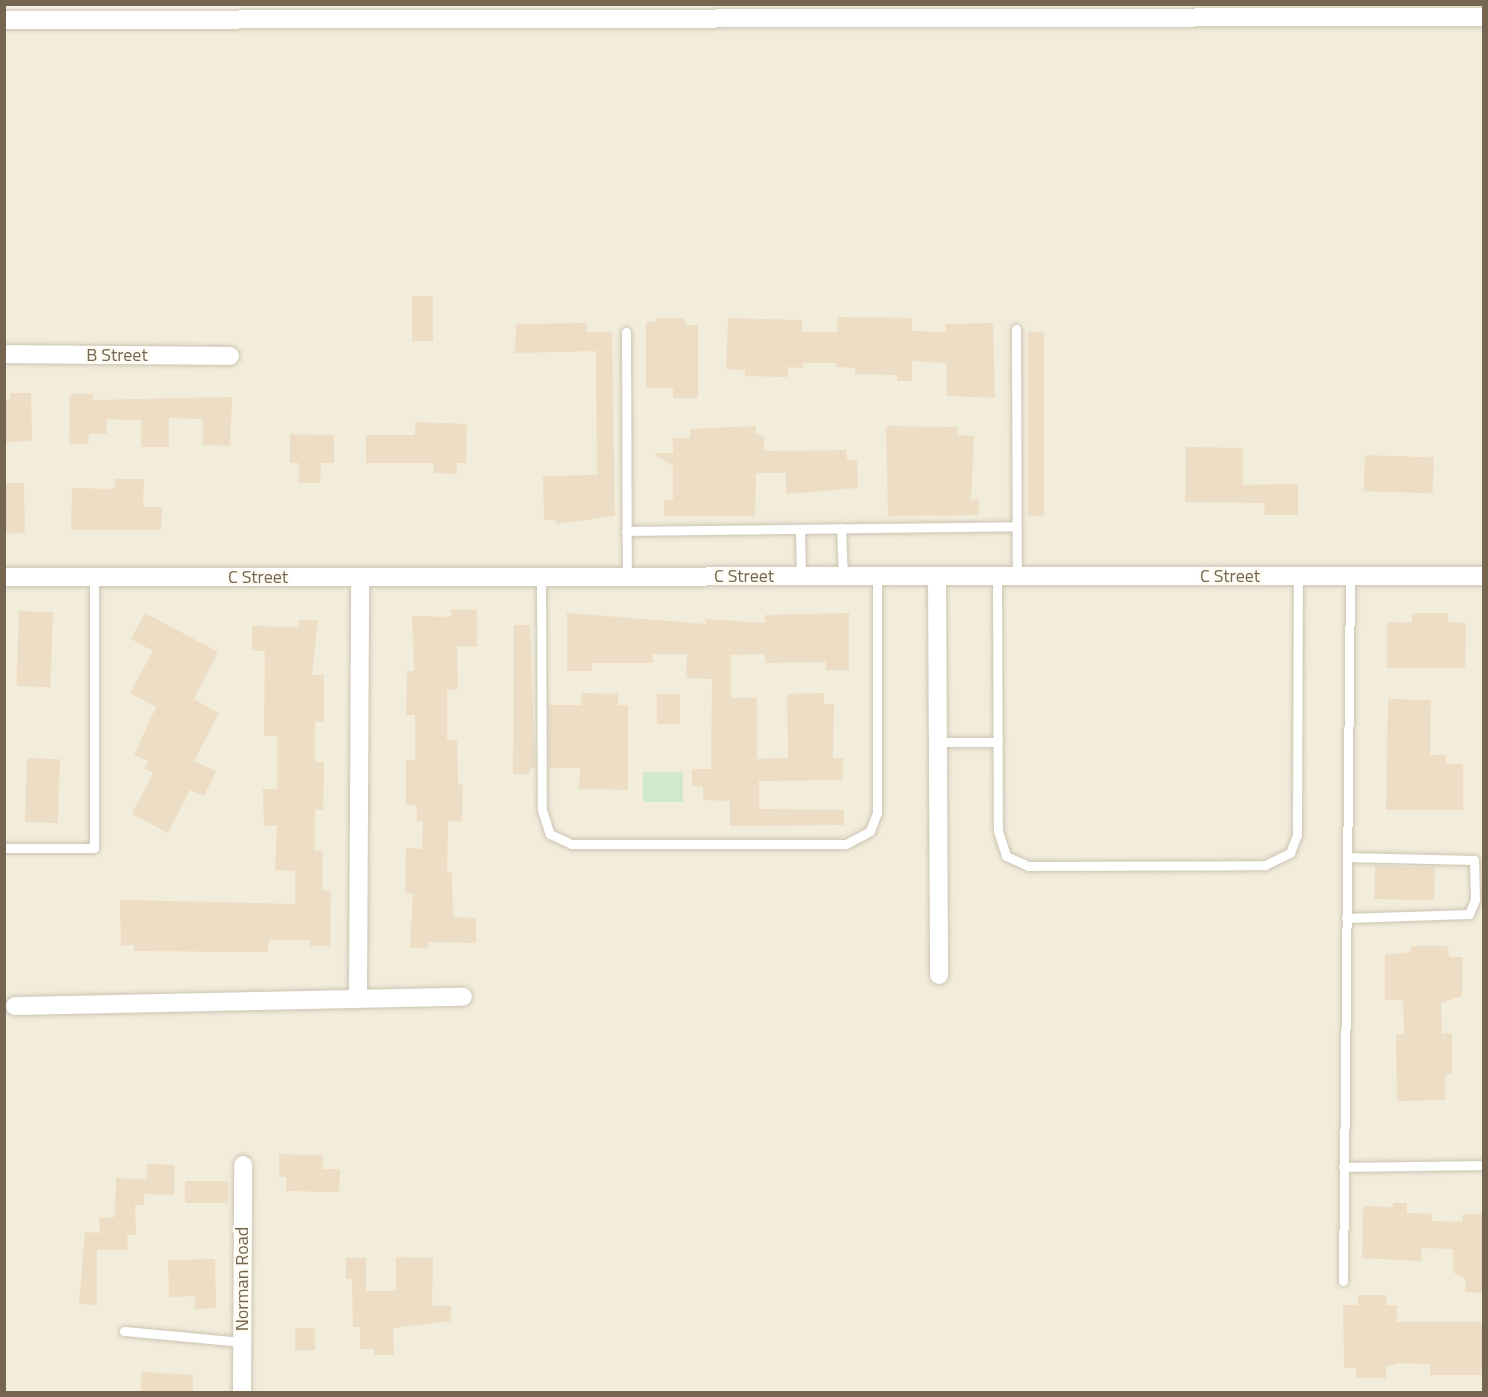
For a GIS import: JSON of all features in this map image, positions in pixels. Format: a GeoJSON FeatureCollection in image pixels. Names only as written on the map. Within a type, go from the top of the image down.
{"type":"FeatureCollection","features":[{"type":"Feature","properties":{"kind":"street"},"geometry":{"type":"LineString","coordinates":[[4,20],[1484,16]]}},
{"type":"Feature","properties":{"kind":"street","name":"B Street"},"geometry":{"type":"LineString","coordinates":[[4,354],[230,356]]}},
{"type":"Feature","properties":{"kind":"street"},"geometry":{"type":"LineString","coordinates":[[937,576],[939,975]]}},
{"type":"Feature","properties":{"kind":"street","name":"C Street"},"geometry":{"type":"LineString","coordinates":[[4,577],[1484,576]]}},
{"type":"Feature","properties":{"kind":"street"},"geometry":{"type":"LineString","coordinates":[[358,996],[360,577]]}},
{"type":"Feature","properties":{"kind":"street"},"geometry":{"type":"LineString","coordinates":[[15,1006],[358,996],[463,997]]}},
{"type":"Feature","properties":{"kind":"street","name":"Norman Road"},"geometry":{"type":"LineString","coordinates":[[242,1392],[243,1165]]}},
{"type":"Feature","properties":{"kind":"lane"},"geometry":{"type":"LineString","coordinates":[[1016,328],[1017,575]]}},
{"type":"Feature","properties":{"kind":"lane"},"geometry":{"type":"LineString","coordinates":[[627,332],[627,576]]}},
{"type":"Feature","properties":{"kind":"lane"},"geometry":{"type":"LineString","coordinates":[[626,531],[1016,526]]}},
{"type":"Feature","properties":{"kind":"lane"},"geometry":{"type":"LineString","coordinates":[[841,528],[843,576]]}},
{"type":"Feature","properties":{"kind":"lane"},"geometry":{"type":"LineString","coordinates":[[800,529],[801,576]]}},
{"type":"Feature","properties":{"kind":"lane"},"geometry":{"type":"LineString","coordinates":[[541,576],[542,810],[550,834],[571,844],[846,844],[863,837],[875,823],[878,576]]}},
{"type":"Feature","properties":{"kind":"lane"},"geometry":{"type":"LineString","coordinates":[[997,576],[999,838],[1006,856],[1016,863],[1265,865],[1283,858],[1297,835],[1298,576]]}},
{"type":"Feature","properties":{"kind":"lane"},"geometry":{"type":"LineString","coordinates":[[1342,1281],[1350,576]]}},
{"type":"Feature","properties":{"kind":"lane"},"geometry":{"type":"LineString","coordinates":[[4,848],[94,848],[94,577]]}},
{"type":"Feature","properties":{"kind":"lane"},"geometry":{"type":"LineString","coordinates":[[938,742],[998,742]]}},
{"type":"Feature","properties":{"kind":"lane"},"geometry":{"type":"LineString","coordinates":[[1346,918],[1469,914],[1475,900],[1474,860],[1347,857]]}},
{"type":"Feature","properties":{"kind":"lane"},"geometry":{"type":"LineString","coordinates":[[1342,1167],[1484,1166]]}},
{"type":"Feature","properties":{"kind":"lane"},"geometry":{"type":"LineString","coordinates":[[123,1331],[242,1342]]}},
{"type":"Feature","properties":{"kind":"shaded area"},"geometry":{"type":"Polygon","coordinates":[[[4,17],[1483,17],[1483,1392],[4,1392],[4,17]]]}},
{"type":"Feature","properties":{"kind":"green space"},"geometry":{"type":"Polygon","coordinates":[[[643,772],[683,772],[683,802],[643,802],[643,772]]]}},
{"type":"Feature","properties":{"kind":"building"},"geometry":{"type":"Polygon","coordinates":[[[412,296],[433,296],[433,341],[412,341],[412,296]]]}},
{"type":"Feature","properties":{"kind":"building"},"geometry":{"type":"Polygon","coordinates":[[[837,317],[912,318],[912,331],[946,332],[945,324],[993,323],[995,398],[947,396],[946,363],[912,361],[912,381],[897,381],[897,375],[855,374],[855,368],[836,367],[837,363],[803,363],[803,368],[788,367],[788,377],[745,376],[745,370],[726,369],[728,318],[802,320],[802,332],[837,332],[837,317]]]}},
{"type":"Feature","properties":{"kind":"building"},"geometry":{"type":"Polygon","coordinates":[[[657,318],[685,318],[685,325],[698,325],[698,398],[673,398],[673,388],[646,388],[646,322],[657,322],[657,318]]]}},
{"type":"Feature","properties":{"kind":"building"},"geometry":{"type":"Polygon","coordinates":[[[587,323],[587,332],[612,332],[615,516],[556,524],[556,519],[544,520],[543,476],[597,475],[596,351],[515,353],[516,324],[587,323]]]}},
{"type":"Feature","properties":{"kind":"building"},"geometry":{"type":"Polygon","coordinates":[[[1028,332],[1044,332],[1044,516],[1028,516],[1028,332]]]}},
{"type":"Feature","properties":{"kind":"building"},"geometry":{"type":"Polygon","coordinates":[[[10,393],[31,393],[32,441],[6,442],[4,399],[10,399],[10,393]]]}},
{"type":"Feature","properties":{"kind":"building"},"geometry":{"type":"Polygon","coordinates":[[[70,394],[93,394],[93,400],[232,397],[230,446],[203,445],[203,419],[169,418],[169,447],[141,447],[141,420],[107,419],[106,434],[89,434],[88,444],[69,444],[70,394]]]}},
{"type":"Feature","properties":{"kind":"building"},"geometry":{"type":"Polygon","coordinates":[[[415,422],[467,424],[466,463],[457,463],[457,474],[433,473],[434,463],[366,463],[366,435],[415,435],[415,422]]]}},
{"type":"Feature","properties":{"kind":"building"},"geometry":{"type":"Polygon","coordinates":[[[756,426],[756,434],[764,437],[764,451],[846,450],[847,460],[857,460],[858,488],[786,494],[786,473],[756,473],[755,516],[664,516],[664,500],[673,500],[673,466],[653,453],[673,453],[673,438],[690,438],[690,429],[756,426]]]}},
{"type":"Feature","properties":{"kind":"building"},"geometry":{"type":"Polygon","coordinates":[[[886,426],[957,427],[957,435],[974,436],[971,500],[979,499],[979,515],[888,516],[886,426]]]}},
{"type":"Feature","properties":{"kind":"building"},"geometry":{"type":"Polygon","coordinates":[[[290,434],[334,435],[334,463],[321,463],[320,483],[299,483],[299,463],[290,463],[290,434]]]}},
{"type":"Feature","properties":{"kind":"building"},"geometry":{"type":"Polygon","coordinates":[[[1186,447],[1243,448],[1243,485],[1298,484],[1298,515],[1265,515],[1264,503],[1185,502],[1186,447]]]}},
{"type":"Feature","properties":{"kind":"building"},"geometry":{"type":"Polygon","coordinates":[[[1365,455],[1434,457],[1433,493],[1364,491],[1365,455]]]}},
{"type":"Feature","properties":{"kind":"building"},"geometry":{"type":"Polygon","coordinates":[[[115,479],[144,479],[143,507],[162,507],[161,530],[71,530],[72,488],[115,489],[115,479]]]}},
{"type":"Feature","properties":{"kind":"building"},"geometry":{"type":"Polygon","coordinates":[[[6,483],[24,483],[25,533],[4,534],[6,483]]]}},
{"type":"Feature","properties":{"kind":"building"},"geometry":{"type":"Polygon","coordinates":[[[451,609],[477,610],[477,647],[457,646],[458,689],[447,690],[447,740],[457,740],[458,784],[463,785],[462,822],[448,821],[447,873],[452,872],[453,917],[476,918],[476,943],[428,942],[428,948],[410,948],[413,893],[405,893],[406,848],[422,849],[423,821],[417,821],[417,806],[406,805],[406,760],[415,760],[415,715],[406,715],[407,671],[414,671],[412,616],[451,617],[451,609]]]}},
{"type":"Feature","properties":{"kind":"building"},"geometry":{"type":"Polygon","coordinates":[[[19,611],[53,612],[50,687],[16,686],[19,611]]]}},
{"type":"Feature","properties":{"kind":"building"},"geometry":{"type":"Polygon","coordinates":[[[145,613],[218,652],[194,699],[219,713],[194,761],[216,771],[204,796],[190,790],[168,833],[132,814],[153,773],[144,769],[148,761],[134,755],[156,707],[130,693],[153,651],[131,639],[145,613]]]}},
{"type":"Feature","properties":{"kind":"building"},"geometry":{"type":"Polygon","coordinates":[[[567,613],[706,624],[706,619],[765,623],[765,615],[849,613],[849,670],[826,670],[826,662],[765,663],[765,654],[731,655],[731,698],[757,698],[757,759],[788,758],[787,694],[824,693],[824,704],[834,704],[833,758],[843,758],[843,780],[759,781],[759,809],[844,810],[844,825],[730,826],[730,801],[703,800],[703,787],[692,786],[692,769],[711,769],[712,679],[686,678],[687,654],[653,654],[653,663],[592,663],[592,671],[567,671],[567,613]]]}},
{"type":"Feature","properties":{"kind":"building"},"geometry":{"type":"Polygon","coordinates":[[[1412,613],[1448,613],[1448,622],[1466,623],[1465,668],[1387,668],[1387,622],[1412,623],[1412,613]]]}},
{"type":"Feature","properties":{"kind":"building"},"geometry":{"type":"Polygon","coordinates":[[[299,620],[318,620],[312,675],[324,675],[324,722],[315,722],[315,762],[324,762],[323,810],[315,810],[315,851],[323,851],[322,890],[331,891],[330,946],[310,946],[310,940],[269,940],[268,952],[134,951],[134,945],[121,946],[120,900],[295,904],[295,871],[275,870],[277,825],[264,826],[263,789],[277,789],[277,736],[264,736],[265,651],[252,651],[252,626],[299,627],[299,620]]]}},
{"type":"Feature","properties":{"kind":"building"},"geometry":{"type":"Polygon","coordinates":[[[514,625],[530,625],[535,768],[530,768],[530,774],[513,774],[514,625]]]}},
{"type":"Feature","properties":{"kind":"building"},"geometry":{"type":"Polygon","coordinates":[[[581,693],[618,694],[618,705],[628,705],[628,790],[579,789],[580,768],[549,768],[548,705],[581,705],[581,693]]]}},
{"type":"Feature","properties":{"kind":"building"},"geometry":{"type":"Polygon","coordinates":[[[657,694],[680,694],[680,724],[657,724],[657,694]]]}},
{"type":"Feature","properties":{"kind":"building"},"geometry":{"type":"Polygon","coordinates":[[[1388,699],[1431,700],[1430,755],[1446,755],[1446,764],[1463,764],[1463,810],[1386,810],[1388,699]]]}},
{"type":"Feature","properties":{"kind":"building"},"geometry":{"type":"Polygon","coordinates":[[[27,758],[60,759],[58,823],[25,822],[27,758]]]}},
{"type":"Feature","properties":{"kind":"building"},"geometry":{"type":"Polygon","coordinates":[[[1375,866],[1435,867],[1434,900],[1374,899],[1375,866]]]}},
{"type":"Feature","properties":{"kind":"building"},"geometry":{"type":"Polygon","coordinates":[[[1411,946],[1447,946],[1450,957],[1463,957],[1462,996],[1441,1003],[1442,1034],[1452,1033],[1452,1074],[1445,1075],[1445,1100],[1397,1101],[1396,1035],[1404,1034],[1403,1000],[1385,1000],[1385,955],[1410,952],[1411,946]]]}},
{"type":"Feature","properties":{"kind":"building"},"geometry":{"type":"Polygon","coordinates":[[[279,1154],[323,1155],[323,1169],[340,1169],[339,1192],[286,1191],[286,1177],[279,1177],[279,1154]]]}},
{"type":"Feature","properties":{"kind":"building"},"geometry":{"type":"Polygon","coordinates":[[[147,1164],[175,1165],[174,1195],[144,1194],[144,1205],[135,1205],[136,1235],[127,1235],[128,1250],[97,1250],[97,1305],[79,1304],[85,1232],[100,1233],[99,1218],[115,1217],[116,1178],[147,1179],[147,1164]]]}},
{"type":"Feature","properties":{"kind":"building"},"geometry":{"type":"Polygon","coordinates":[[[185,1181],[228,1181],[228,1203],[185,1203],[185,1181]]]}},
{"type":"Feature","properties":{"kind":"building"},"geometry":{"type":"Polygon","coordinates":[[[1393,1203],[1407,1203],[1407,1213],[1432,1214],[1432,1221],[1462,1222],[1463,1214],[1484,1214],[1484,1293],[1465,1292],[1466,1280],[1453,1272],[1453,1249],[1422,1248],[1421,1261],[1362,1258],[1363,1206],[1393,1207],[1393,1203]]]}},
{"type":"Feature","properties":{"kind":"building"},"geometry":{"type":"Polygon","coordinates":[[[396,1257],[433,1258],[432,1306],[451,1306],[451,1321],[393,1328],[394,1355],[374,1355],[374,1349],[360,1349],[360,1327],[353,1327],[352,1279],[346,1279],[346,1258],[366,1258],[366,1291],[396,1291],[396,1257]]]}},
{"type":"Feature","properties":{"kind":"building"},"geometry":{"type":"Polygon","coordinates":[[[215,1259],[216,1308],[195,1309],[195,1296],[169,1297],[168,1260],[215,1259]]]}},
{"type":"Feature","properties":{"kind":"building"},"geometry":{"type":"Polygon","coordinates":[[[1358,1295],[1386,1295],[1387,1305],[1397,1305],[1397,1322],[1484,1322],[1484,1375],[1430,1375],[1430,1364],[1398,1363],[1386,1367],[1386,1378],[1356,1378],[1356,1368],[1344,1368],[1343,1305],[1358,1305],[1358,1295]]]}},
{"type":"Feature","properties":{"kind":"building"},"geometry":{"type":"Polygon","coordinates":[[[295,1328],[315,1328],[315,1350],[295,1350],[295,1328]]]}},
{"type":"Feature","properties":{"kind":"building"},"geometry":{"type":"Polygon","coordinates":[[[141,1372],[193,1375],[193,1392],[141,1392],[141,1372]]]}}]}
